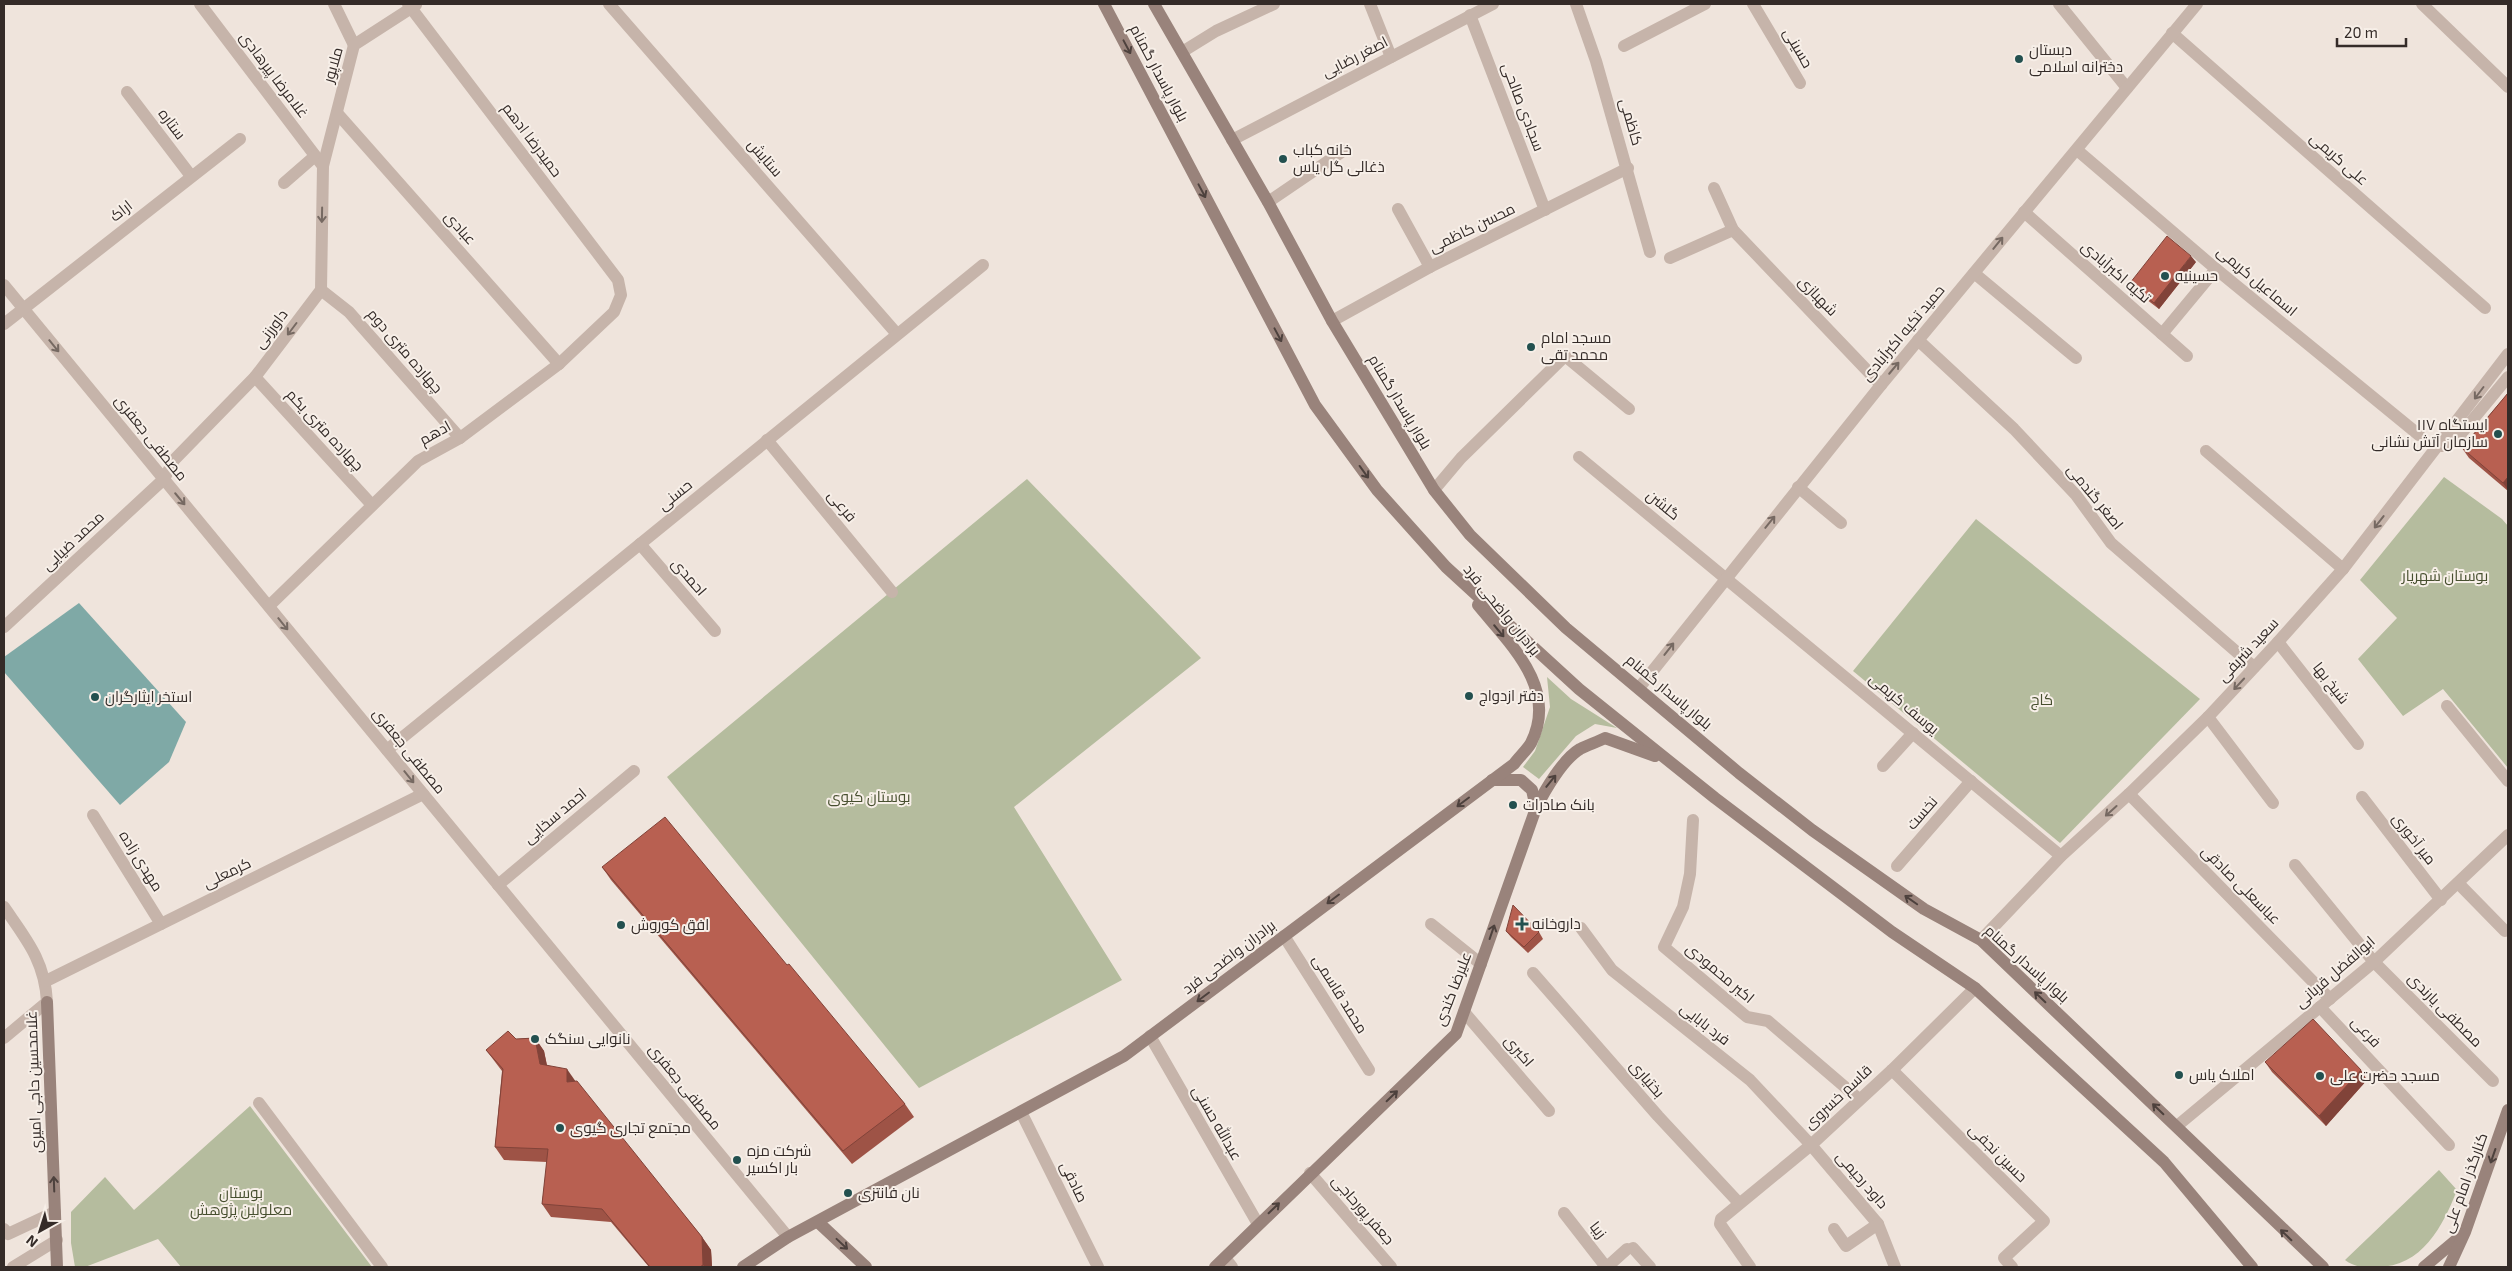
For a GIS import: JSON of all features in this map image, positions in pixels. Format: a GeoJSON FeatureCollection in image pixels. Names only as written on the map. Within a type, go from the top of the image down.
{"type":"FeatureCollection","features":[{"type":"Feature","properties":{"kind":"main road","name":"بلوار پاسدار گمنام"},"geometry":{"type":"LineString","coordinates":[[1104,4],[1315,405],[1377,490],[1446,567],[1579,690],[1892,932],[1975,988],[2164,1162],[2252,1267]]}},
{"type":"Feature","properties":{"kind":"main road","name":"بلوار پاسدار گمنام"},"geometry":{"type":"LineString","coordinates":[[1154,4],[1268,202],[1332,322],[1434,490],[1470,535],[1566,628],[1739,773],[1812,830],[1924,909],[1981,940],[2323,1267]]}},
{"type":"Feature","properties":{"kind":"main road","name":"برادران واضحی فرد"},"geometry":{"type":"LineString","coordinates":[[742,1267],[788,1237],[1124,1056],[1514,764],[1531,743],[1538,718],[1537,690],[1527,664],[1446,567]]}},
{"type":"Feature","properties":{"kind":"main road","name":"علیرضا کندی"},"geometry":{"type":"LineString","coordinates":[[1215,1267],[1228,1263],[1258,1224],[1456,1034],[1536,808],[1546,788],[1578,750],[1606,738],[1642,750],[1675,765]]}},
{"type":"Feature","properties":{"kind":"main road"},"geometry":{"type":"LineString","coordinates":[[1492,780],[1520,780],[1532,790],[1536,808]]}},
{"type":"Feature","properties":{"kind":"main road","name":"غلامحسین حاجی امیری"},"geometry":{"type":"LineString","coordinates":[[47,1002],[58,1267]]}},
{"type":"Feature","properties":{"kind":"main road","name":"کنارگذر امام علی"},"geometry":{"type":"LineString","coordinates":[[2449,1267],[2465,1232],[2508,1110]]}},
{"type":"Feature","properties":{"kind":"main road"},"geometry":{"type":"LineString","coordinates":[[818,1222],[866,1267]]}},
{"type":"Feature","properties":{"kind":"main road"},"geometry":{"type":"LineString","coordinates":[[2424,1267],[2465,1232]]}},
{"type":"Feature","properties":{"kind":"street","name":"غلامرضا پیرهادی"},"geometry":{"type":"LineString","coordinates":[[200,4],[319,161]]}},
{"type":"Feature","properties":{"kind":"street"},"geometry":{"type":"LineString","coordinates":[[334,4],[354,45]]}},
{"type":"Feature","properties":{"kind":"street","name":"ستایش"},"geometry":{"type":"LineString","coordinates":[[608,4],[897,334]]}},
{"type":"Feature","properties":{"kind":"street"},"geometry":{"type":"LineString","coordinates":[[1182,52],[1216,31],[1274,4]]}},
{"type":"Feature","properties":{"kind":"street"},"geometry":{"type":"LineString","coordinates":[[1370,4],[1391,57]]}},
{"type":"Feature","properties":{"kind":"street","name":"کاظمی"},"geometry":{"type":"LineString","coordinates":[[1576,4],[1628,168],[1650,252]]}},
{"type":"Feature","properties":{"kind":"street"},"geometry":{"type":"LineString","coordinates":[[1624,46],[1705,4]]}},
{"type":"Feature","properties":{"kind":"street","name":"حسینی"},"geometry":{"type":"LineString","coordinates":[[1753,4],[1800,83]]}},
{"type":"Feature","properties":{"kind":"street"},"geometry":{"type":"LineString","coordinates":[[2059,4],[2127,88]]}},
{"type":"Feature","properties":{"kind":"street","name":"حمید تکیه اکبرآبادی"},"geometry":{"type":"LineString","coordinates":[[1639,688],[1880,385],[2197,4]]}},
{"type":"Feature","properties":{"kind":"street"},"geometry":{"type":"LineString","coordinates":[[2422,4],[2508,87]]}},
{"type":"Feature","properties":{"kind":"street","name":"ملاپور"},"geometry":{"type":"LineString","coordinates":[[319,161],[336,113],[354,45],[412,5]]}},
{"type":"Feature","properties":{"kind":"street","name":"حمیدرضا ادهم"},"geometry":{"type":"LineString","coordinates":[[412,5],[618,280],[621,295]]}},
{"type":"Feature","properties":{"kind":"street","name":"اصغر رضایی"},"geometry":{"type":"LineString","coordinates":[[1232,140],[1487,5]]}},
{"type":"Feature","properties":{"kind":"street","name":"سجادی صالحی"},"geometry":{"type":"LineString","coordinates":[[1470,15],[1545,210]]}},
{"type":"Feature","properties":{"kind":"street","name":"علی کریمی"},"geometry":{"type":"LineString","coordinates":[[2172,33],[2485,308]]}},
{"type":"Feature","properties":{"kind":"street","name":"ستاره"},"geometry":{"type":"LineString","coordinates":[[128,92],[191,176]]}},
{"type":"Feature","properties":{"kind":"street","name":"عبادی"},"geometry":{"type":"LineString","coordinates":[[336,113],[559,364]]}},
{"type":"Feature","properties":{"kind":"street","name":"اراک"},"geometry":{"type":"LineString","coordinates":[[4,324],[240,139]]}},
{"type":"Feature","properties":{"kind":"street","name":"اسماعیل کریمی"},"geometry":{"type":"LineString","coordinates":[[2077,150],[2216,269],[2418,435]]}},
{"type":"Feature","properties":{"kind":"street"},"geometry":{"type":"LineString","coordinates":[[1268,202],[1342,151]]}},
{"type":"Feature","properties":{"kind":"street"},"geometry":{"type":"LineString","coordinates":[[284,183],[319,161]]}},
{"type":"Feature","properties":{"kind":"street"},"geometry":{"type":"LineString","coordinates":[[319,161],[321,290]]}},
{"type":"Feature","properties":{"kind":"street","name":"محسن کاظمی"},"geometry":{"type":"LineString","coordinates":[[1332,322],[1430,267],[1628,168]]}},
{"type":"Feature","properties":{"kind":"street","name":"شهبازی"},"geometry":{"type":"LineString","coordinates":[[1714,188],[1733,230],[1880,385]]}},
{"type":"Feature","properties":{"kind":"street"},"geometry":{"type":"LineString","coordinates":[[1398,209],[1430,267]]}},
{"type":"Feature","properties":{"kind":"street","name":"تکیه اکبرآبادی"},"geometry":{"type":"LineString","coordinates":[[2024,212],[2187,356]]}},
{"type":"Feature","properties":{"kind":"street"},"geometry":{"type":"LineString","coordinates":[[1670,258],[1733,230]]}},
{"type":"Feature","properties":{"kind":"street","name":"حسنی"},"geometry":{"type":"LineString","coordinates":[[387,750],[983,265]]}},
{"type":"Feature","properties":{"kind":"street"},"geometry":{"type":"LineString","coordinates":[[2162,334],[2216,269]]}},
{"type":"Feature","properties":{"kind":"street"},"geometry":{"type":"LineString","coordinates":[[1974,272],[2076,358]]}},
{"type":"Feature","properties":{"kind":"street","name":"مصطفی جعفری"},"geometry":{"type":"LineString","coordinates":[[4,285],[788,1237]]}},
{"type":"Feature","properties":{"kind":"street","name":"داورزنی"},"geometry":{"type":"LineString","coordinates":[[164,479],[174,460],[255,377],[321,290]]}},
{"type":"Feature","properties":{"kind":"street","name":"چهارده متری دوم"},"geometry":{"type":"LineString","coordinates":[[321,290],[349,312],[460,438]]}},
{"type":"Feature","properties":{"kind":"street","name":"ادهم"},"geometry":{"type":"LineString","coordinates":[[268,606],[418,461],[460,438],[559,364],[614,312],[621,295]]}},
{"type":"Feature","properties":{"kind":"street","name":"اصغر گندمی"},"geometry":{"type":"LineString","coordinates":[[1918,340],[2014,429],[2076,495],[2111,543],[2254,667]]}},
{"type":"Feature","properties":{"kind":"street","name":"سعید شریفی"},"geometry":{"type":"LineString","coordinates":[[1981,940],[2061,856],[2129,794],[2208,717],[2278,642],[2343,569],[2508,354]]}},
{"type":"Feature","properties":{"kind":"street"},"geometry":{"type":"LineString","coordinates":[[1434,490],[1461,458],[1565,356],[1629,409]]}},
{"type":"Feature","properties":{"kind":"street","name":"چهارده متری یکم"},"geometry":{"type":"LineString","coordinates":[[255,377],[372,505]]}},
{"type":"Feature","properties":{"kind":"street"},"geometry":{"type":"LineString","coordinates":[[2435,450],[2460,435],[2508,377]]}},
{"type":"Feature","properties":{"kind":"street","name":"فرعی"},"geometry":{"type":"LineString","coordinates":[[767,440],[892,592]]}},
{"type":"Feature","properties":{"kind":"street"},"geometry":{"type":"LineString","coordinates":[[2206,451],[2343,569]]}},
{"type":"Feature","properties":{"kind":"street","name":"گلشن"},"geometry":{"type":"LineString","coordinates":[[1579,457],[1726,578]]}},
{"type":"Feature","properties":{"kind":"street","name":"محمد ضیایی"},"geometry":{"type":"LineString","coordinates":[[4,626],[164,479]]}},
{"type":"Feature","properties":{"kind":"street"},"geometry":{"type":"LineString","coordinates":[[1798,487],[1841,523]]}},
{"type":"Feature","properties":{"kind":"street","name":"احمدی"},"geometry":{"type":"LineString","coordinates":[[640,544],[714,631]]}},
{"type":"Feature","properties":{"kind":"street","name":"یوسف کریمی"},"geometry":{"type":"LineString","coordinates":[[1726,578],[2061,856]]}},
{"type":"Feature","properties":{"kind":"street","name":"شیخ بها"},"geometry":{"type":"LineString","coordinates":[[2278,642],[2358,744]]}},
{"type":"Feature","properties":{"kind":"street"},"geometry":{"type":"LineString","coordinates":[[2447,706],[2508,781]]}},
{"type":"Feature","properties":{"kind":"street"},"geometry":{"type":"LineString","coordinates":[[2208,717],[2273,803]]}},
{"type":"Feature","properties":{"kind":"street"},"geometry":{"type":"LineString","coordinates":[[1883,766],[1913,733]]}},
{"type":"Feature","properties":{"kind":"street","name":"احمد سخایی"},"geometry":{"type":"LineString","coordinates":[[498,885],[634,771]]}},
{"type":"Feature","properties":{"kind":"street","name":"نخست"},"geometry":{"type":"LineString","coordinates":[[1897,866],[1971,781]]}},
{"type":"Feature","properties":{"kind":"street","name":"کرمعلی"},"geometry":{"type":"LineString","coordinates":[[46,981],[423,794]]}},
{"type":"Feature","properties":{"kind":"street","name":"عباسعلی صادقی"},"geometry":{"type":"LineString","coordinates":[[2129,794],[2325,1003]]}},
{"type":"Feature","properties":{"kind":"street","name":"میر آخوری"},"geometry":{"type":"LineString","coordinates":[[2362,798],[2442,900]]}},
{"type":"Feature","properties":{"kind":"street","name":"مهدی زاده"},"geometry":{"type":"LineString","coordinates":[[93,815],[161,924]]}},
{"type":"Feature","properties":{"kind":"street","name":"اکبر محمودی"},"geometry":{"type":"LineString","coordinates":[[1693,820],[1690,874],[1683,907],[1664,947],[1747,1017],[1768,1021],[1859,1099]]}},
{"type":"Feature","properties":{"kind":"street","name":"ابوالفضل قربانی"},"geometry":{"type":"LineString","coordinates":[[2177,1126],[2374,962],[2442,900],[2508,835]]}},
{"type":"Feature","properties":{"kind":"street","name":"مصطفی یارندی"},"geometry":{"type":"LineString","coordinates":[[2295,865],[2374,962],[2493,1081]]}},
{"type":"Feature","properties":{"kind":"street"},"geometry":{"type":"LineString","coordinates":[[2458,884],[2505,931]]}},
{"type":"Feature","properties":{"kind":"street","name":"غلامحسین حاجی امیری"},"geometry":{"type":"LineString","coordinates":[[4,907],[36,953],[46,981],[47,1002]]}},
{"type":"Feature","properties":{"kind":"street"},"geometry":{"type":"LineString","coordinates":[[1431,924],[1481,964]]}},
{"type":"Feature","properties":{"kind":"street","name":"فرد بابایی"},"geometry":{"type":"LineString","coordinates":[[1581,928],[1612,970],[1750,1080],[1811,1145]]}},
{"type":"Feature","properties":{"kind":"street","name":"محمد قاسمی"},"geometry":{"type":"LineString","coordinates":[[1284,936],[1369,1070]]}},
{"type":"Feature","properties":{"kind":"street","name":"بختیاری"},"geometry":{"type":"LineString","coordinates":[[1533,973],[1658,1116],[1739,1203]]}},
{"type":"Feature","properties":{"kind":"street","name":"قاسم خسروی"},"geometry":{"type":"LineString","coordinates":[[1750,1267],[1720,1224],[1721,1218],[1811,1145],[1892,1070],[1975,988]]}},
{"type":"Feature","properties":{"kind":"street"},"geometry":{"type":"LineString","coordinates":[[4,1038],[47,1002]]}},
{"type":"Feature","properties":{"kind":"street","name":"فرعی"},"geometry":{"type":"LineString","coordinates":[[2325,1003],[2449,1145]]}},
{"type":"Feature","properties":{"kind":"street","name":"اکبری"},"geometry":{"type":"LineString","coordinates":[[1464,1012],[1549,1111]]}},
{"type":"Feature","properties":{"kind":"street","name":"عبدالله حسنی"},"geometry":{"type":"LineString","coordinates":[[1150,1036],[1258,1224]]}},
{"type":"Feature","properties":{"kind":"street","name":"حسین نجفی"},"geometry":{"type":"LineString","coordinates":[[1892,1070],[2044,1221],[2008,1262]]}},
{"type":"Feature","properties":{"kind":"street"},"geometry":{"type":"LineString","coordinates":[[259,1103],[382,1267]]}},
{"type":"Feature","properties":{"kind":"street","name":"صادقی"},"geometry":{"type":"LineString","coordinates":[[1021,1112],[1098,1267]]}},
{"type":"Feature","properties":{"kind":"street","name":"داود رحیمی"},"geometry":{"type":"LineString","coordinates":[[1811,1145],[1878,1224],[1895,1267]]}},
{"type":"Feature","properties":{"kind":"street","name":"جعفر پورحاجی"},"geometry":{"type":"LineString","coordinates":[[1310,1174],[1391,1267]]}},
{"type":"Feature","properties":{"kind":"street"},"geometry":{"type":"LineString","coordinates":[[4,1229],[8,1234],[56,1212]]}},
{"type":"Feature","properties":{"kind":"street","name":"زیبا"},"geometry":{"type":"LineString","coordinates":[[1564,1213],[1607,1267]]}},
{"type":"Feature","properties":{"kind":"street"},"geometry":{"type":"LineString","coordinates":[[1834,1229],[1846,1246],[1878,1224]]}},
{"type":"Feature","properties":{"kind":"street"},"geometry":{"type":"LineString","coordinates":[[13,1267],[57,1240]]}},
{"type":"Feature","properties":{"kind":"street"},"geometry":{"type":"LineString","coordinates":[[1607,1267],[1630,1248],[1650,1267]]}},
{"type":"Feature","properties":{"kind":"green space","name":"بوستان شهریار"},"geometry":{"type":"Polygon","coordinates":[[[2444,477],[2502,519],[2508,526],[2508,768],[2443,689],[2403,716],[2358,659],[2397,618],[2360,580],[2444,477]]]}},
{"type":"Feature","properties":{"kind":"green space","name":"بوستان کیوی"},"geometry":{"type":"Polygon","coordinates":[[[1027,479],[1201,658],[1014,807],[1122,980],[919,1088],[667,777],[1027,479]]]}},
{"type":"Feature","properties":{"kind":"green space","name":"کاج"},"geometry":{"type":"Polygon","coordinates":[[[1976,519],[2200,699],[2060,843],[1853,671],[1976,519]]]}},
{"type":"Feature","properties":{"kind":"green space"},"geometry":{"type":"Polygon","coordinates":[[[1547,677],[1571,699],[1617,728],[1595,724],[1576,736],[1539,779],[1523,767],[1535,751],[1550,707],[1547,677]]]}},
{"type":"Feature","properties":{"kind":"green space","name":"بوستان معلولین پژوهش"},"geometry":{"type":"Polygon","coordinates":[[[250,1106],[372,1267],[181,1267],[158,1239],[85,1267],[75,1267],[71,1243],[71,1212],[105,1177],[134,1210],[250,1106]]]}},
{"type":"Feature","properties":{"kind":"green space"},"geometry":{"type":"Polygon","coordinates":[[[2439,1170],[2457,1190],[2445,1217],[2429,1242],[2407,1260],[2393,1265],[2364,1267],[2345,1260],[2439,1170]]]}},
{"type":"Feature","properties":{"kind":"water","name":"استخر ایثارگران"},"geometry":{"type":"Polygon","coordinates":[[[79,603],[186,722],[169,762],[120,805],[4,672],[4,657],[79,603]]]}},
{"type":"Feature","properties":{"kind":"building","name":"حسینیه"},"geometry":{"type":"Polygon","coordinates":[[[2167,236],[2191,256],[2154,303],[2130,283],[2167,236]]]}},
{"type":"Feature","properties":{"kind":"building","name":"ایستگاه ۱۱۷ سازمان آتش نشانی"},"geometry":{"type":"Polygon","coordinates":[[[2508,393],[2508,477],[2503,483],[2462,448],[2508,393]]]}},
{"type":"Feature","properties":{"kind":"building"},"geometry":{"type":"Polygon","coordinates":[[[665,817],[905,1104],[843,1151],[602,867],[665,817]]]}},
{"type":"Feature","properties":{"kind":"building","name":"داروخانه"},"geometry":{"type":"Polygon","coordinates":[[[1513,905],[1539,932],[1524,947],[1506,931],[1513,905]]]}},
{"type":"Feature","properties":{"kind":"building","name":"مسجد حضرت علی"},"geometry":{"type":"Polygon","coordinates":[[[2313,1019],[2361,1070],[2319,1116],[2265,1062],[2313,1019]]]}},
{"type":"Feature","properties":{"kind":"building","name":"مجتمع تجاری گیوی"},"geometry":{"type":"Polygon","coordinates":[[[508,1031],[516,1039],[535,1038],[540,1064],[567,1069],[567,1082],[577,1081],[702,1237],[703,1265],[700,1267],[650,1267],[602,1209],[542,1204],[548,1149],[495,1147],[503,1069],[486,1050],[508,1031]]]}},
{"type":"Feature","properties":{"kind":"place","name":"دبستان دخترانه اسلامی"},"geometry":{"type":"Point","coordinates":[2019,59]}},
{"type":"Feature","properties":{"kind":"place","name":"خانه کباب ذغالی گل یاس"},"geometry":{"type":"Point","coordinates":[1283,159]}},
{"type":"Feature","properties":{"kind":"place","name":"حسینیه"},"geometry":{"type":"Point","coordinates":[2165,276]}},
{"type":"Feature","properties":{"kind":"place","name":"مسجد امام محمد تقی"},"geometry":{"type":"Point","coordinates":[1531,347]}},
{"type":"Feature","properties":{"kind":"place","name":"ایستگاه ۱۱۷ سازمان آتش نشانی"},"geometry":{"type":"Point","coordinates":[2498,434]}},
{"type":"Feature","properties":{"kind":"place","name":"دفتر ازدواج"},"geometry":{"type":"Point","coordinates":[1469,696]}},
{"type":"Feature","properties":{"kind":"place","name":"استخر ایثارگران"},"geometry":{"type":"Point","coordinates":[95,697]}},
{"type":"Feature","properties":{"kind":"place","name":"بانک صادرات"},"geometry":{"type":"Point","coordinates":[1513,805]}},
{"type":"Feature","properties":{"kind":"place","name":"داروخانه"},"geometry":{"type":"Point","coordinates":[1522,924]}},
{"type":"Feature","properties":{"kind":"place","name":"افق کوروش"},"geometry":{"type":"Point","coordinates":[621,925]}},
{"type":"Feature","properties":{"kind":"place","name":"نانوایی سنگک"},"geometry":{"type":"Point","coordinates":[535,1039]}},
{"type":"Feature","properties":{"kind":"place","name":"املاک یاس"},"geometry":{"type":"Point","coordinates":[2179,1075]}},
{"type":"Feature","properties":{"kind":"place","name":"مسجد حضرت علی"},"geometry":{"type":"Point","coordinates":[2320,1076]}},
{"type":"Feature","properties":{"kind":"place","name":"مجتمع تجاری گیوی"},"geometry":{"type":"Point","coordinates":[560,1128]}},
{"type":"Feature","properties":{"kind":"place","name":"شرکت مزه بار اکسیر"},"geometry":{"type":"Point","coordinates":[737,1160]}},
{"type":"Feature","properties":{"kind":"place","name":"نان فانتزی"},"geometry":{"type":"Point","coordinates":[848,1193]}}]}
